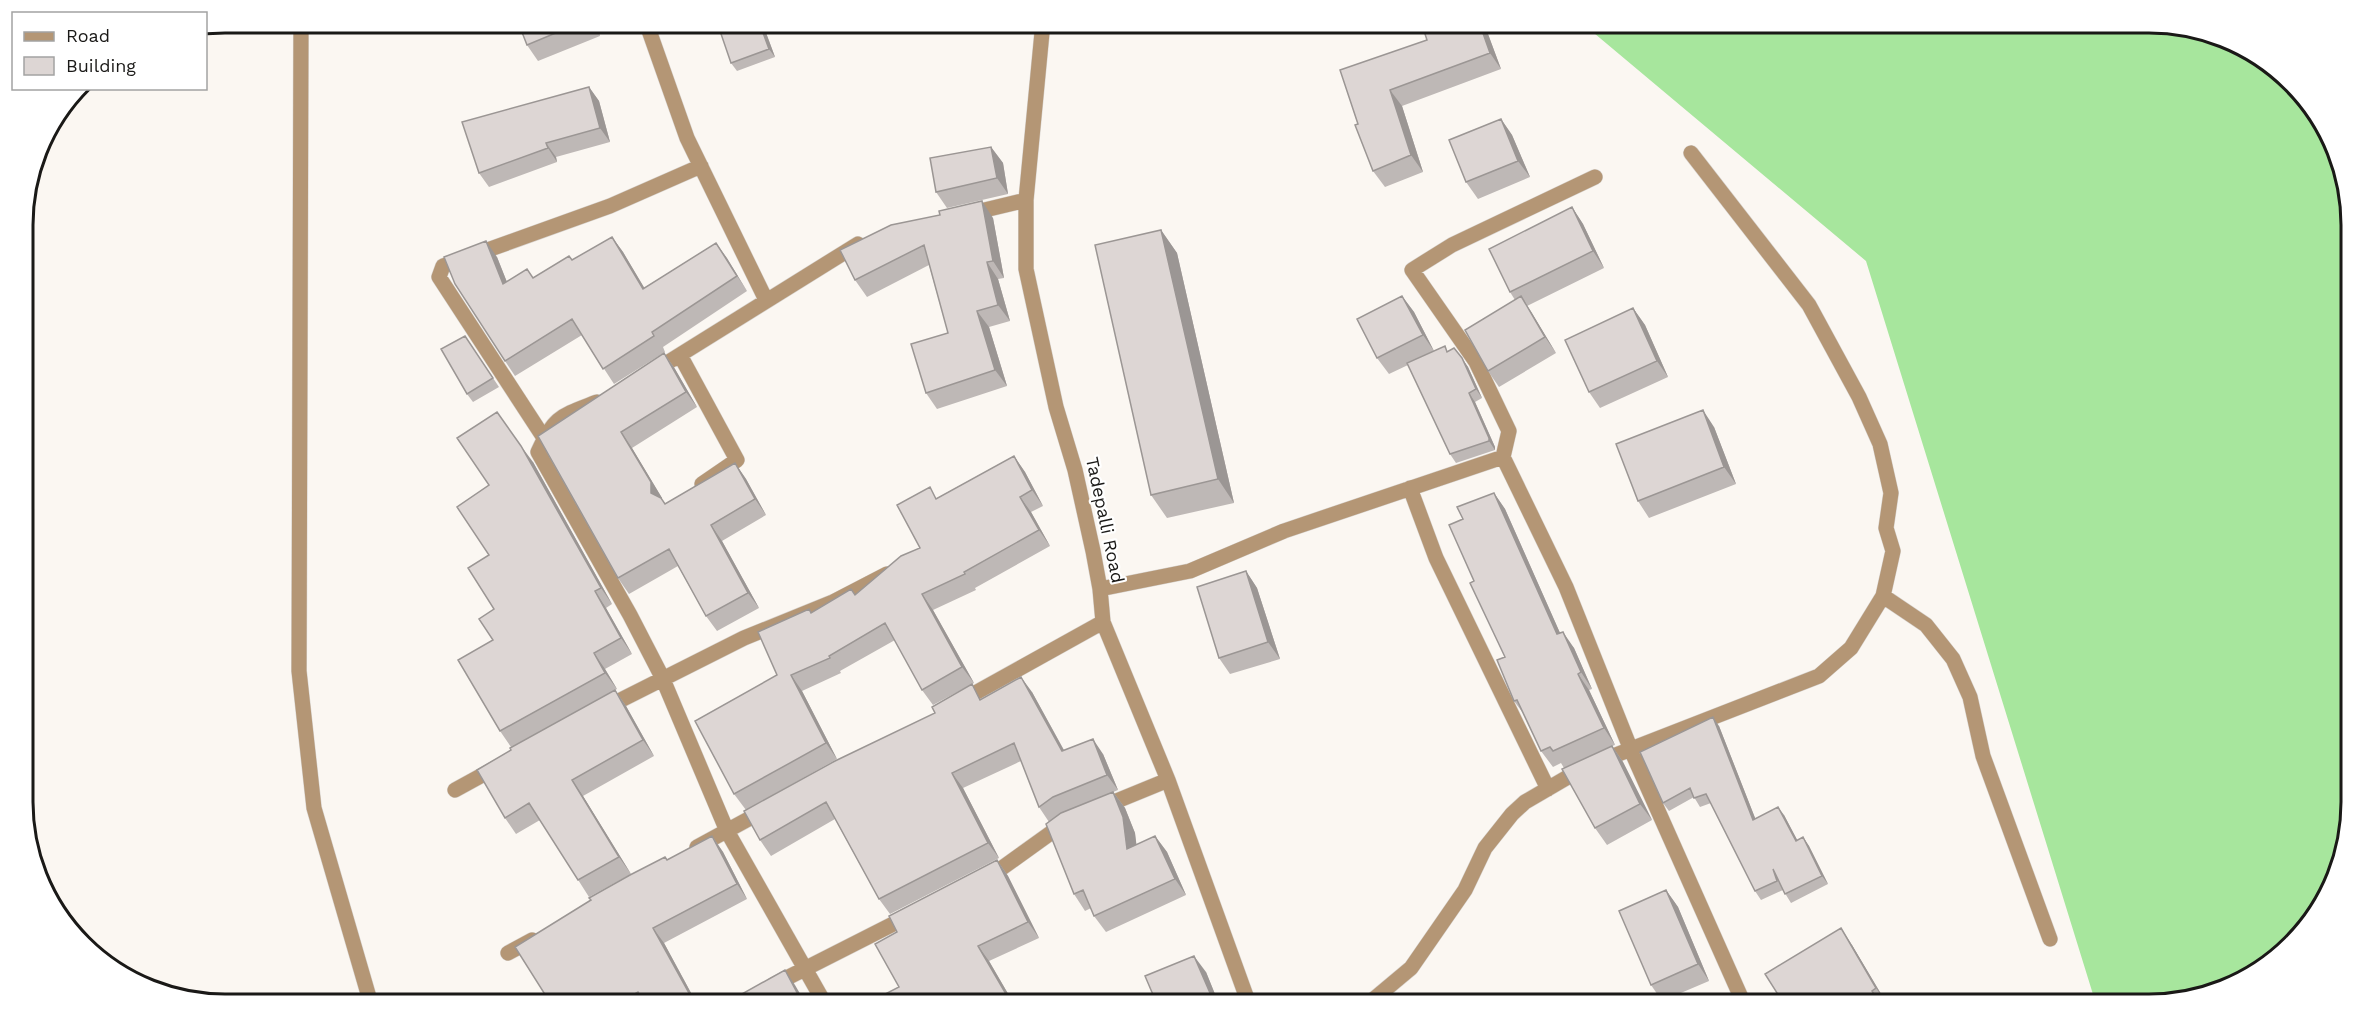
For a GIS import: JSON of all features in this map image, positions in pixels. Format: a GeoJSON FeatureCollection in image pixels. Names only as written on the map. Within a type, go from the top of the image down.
{"type":"FeatureCollection","features":[{"type":"Feature","properties":{"kind":"street"},"geometry":{"type":"LineString","coordinates":[[301,33],[299,671],[314,808],[368,994]]}},
{"type":"Feature","properties":{"kind":"street"},"geometry":{"type":"LineString","coordinates":[[650,33],[687,138],[766,300]]}},
{"type":"Feature","properties":{"kind":"street","name":"Tadepalli Road"},"geometry":{"type":"LineString","coordinates":[[1042,33],[1026,201],[1026,269],[1056,407],[1075,470],[1100,589],[1103,622],[1168,780],[1245,994]]}},
{"type":"Feature","properties":{"kind":"street"},"geometry":{"type":"LineString","coordinates":[[1380,994],[1411,968],[1465,890],[1485,848],[1512,814],[1548,789],[1585,768],[1819,676],[1851,648],[1883,596],[1893,551],[1886,528],[1891,493],[1880,444],[1859,397],[1809,305],[1691,153]]}},
{"type":"Feature","properties":{"kind":"street"},"geometry":{"type":"LineString","coordinates":[[544,438],[439,277],[443,266],[610,206],[701,166]]}},
{"type":"Feature","properties":{"kind":"street"},"geometry":{"type":"LineString","coordinates":[[1595,177],[1452,245],[1412,270],[1476,363],[1509,431],[1503,457],[1566,587],[1631,750],[1740,994]]}},
{"type":"Feature","properties":{"kind":"street"},"geometry":{"type":"LineString","coordinates":[[949,218],[1026,201]]}},
{"type":"Feature","properties":{"kind":"street"},"geometry":{"type":"LineString","coordinates":[[643,378],[850,247],[872,240]]}},
{"type":"Feature","properties":{"kind":"street"},"geometry":{"type":"LineString","coordinates":[[680,355],[737,460],[690,492]]}},
{"type":"Feature","properties":{"kind":"street"},"geometry":{"type":"LineString","coordinates":[[615,395],[563,415],[548,428],[538,452],[597,553],[662,677],[727,831],[819,994]]}},
{"type":"Feature","properties":{"kind":"street"},"geometry":{"type":"LineString","coordinates":[[1100,589],[1190,571],[1284,531],[1503,457]]}},
{"type":"Feature","properties":{"kind":"street"},"geometry":{"type":"LineString","coordinates":[[1410,488],[1436,558],[1548,789]]}},
{"type":"Feature","properties":{"kind":"street"},"geometry":{"type":"LineString","coordinates":[[589,716],[662,677],[744,638],[833,603],[889,573]]}},
{"type":"Feature","properties":{"kind":"street"},"geometry":{"type":"LineString","coordinates":[[1883,596],[1926,625],[1953,659],[1970,697],[1983,756],[2049,939]]}},
{"type":"Feature","properties":{"kind":"street"},"geometry":{"type":"LineString","coordinates":[[946,709],[1103,622]]}},
{"type":"Feature","properties":{"kind":"street"},"geometry":{"type":"LineString","coordinates":[[455,790],[507,762]]}},
{"type":"Feature","properties":{"kind":"street"},"geometry":{"type":"LineString","coordinates":[[970,885],[1002,868],[1068,821],[1168,780]]}},
{"type":"Feature","properties":{"kind":"street"},"geometry":{"type":"LineString","coordinates":[[685,854],[779,802]]}},
{"type":"Feature","properties":{"kind":"street"},"geometry":{"type":"LineString","coordinates":[[764,990],[918,911]]}},
{"type":"Feature","properties":{"kind":"street"},"geometry":{"type":"LineString","coordinates":[[508,953],[550,930]]}},
{"type":"Feature","properties":{"kind":"green space"},"geometry":{"type":"Polygon","coordinates":[[[1594,33],[2149,33],[2174,35],[2211,43],[2245,59],[2266,73],[2285,89],[2315,129],[2334,175],[2341,225],[2341,814],[2334,852],[2326,875],[2301,919],[2285,938],[2266,954],[2234,974],[2211,984],[2161,994],[2093,994],[1866,261],[1594,33]]]}},
{"type":"Feature","properties":{"kind":"building"},"geometry":{"type":"Polygon","coordinates":[[[522,33],[556,33],[527,45],[522,33]]]}},
{"type":"Feature","properties":{"kind":"building"},"geometry":{"type":"Polygon","coordinates":[[[721,33],[763,33],[769,49],[731,63],[721,33]]]}},
{"type":"Feature","properties":{"kind":"building"},"geometry":{"type":"Polygon","coordinates":[[[1425,33],[1483,33],[1490,53],[1390,90],[1411,155],[1373,171],[1355,125],[1358,124],[1340,70],[1427,40],[1425,33]]]}},
{"type":"Feature","properties":{"kind":"building"},"geometry":{"type":"Polygon","coordinates":[[[589,87],[600,128],[546,143],[548,148],[479,173],[462,122],[589,87]]]}},
{"type":"Feature","properties":{"kind":"building"},"geometry":{"type":"Polygon","coordinates":[[[1501,119],[1518,161],[1466,182],[1449,140],[1501,119]]]}},
{"type":"Feature","properties":{"kind":"building"},"geometry":{"type":"Polygon","coordinates":[[[991,147],[997,178],[936,192],[930,158],[991,147]]]}},
{"type":"Feature","properties":{"kind":"building"},"geometry":{"type":"Polygon","coordinates":[[[982,201],[993,261],[987,262],[998,305],[977,311],[995,370],[926,393],[911,344],[948,333],[924,245],[855,280],[840,250],[891,225],[940,215],[939,211],[982,201]]]}},
{"type":"Feature","properties":{"kind":"building"},"geometry":{"type":"Polygon","coordinates":[[[1572,207],[1593,251],[1510,292],[1489,249],[1572,207]]]}},
{"type":"Feature","properties":{"kind":"building"},"geometry":{"type":"Polygon","coordinates":[[[1161,230],[1218,479],[1151,495],[1095,245],[1161,230]]]}},
{"type":"Feature","properties":{"kind":"building"},"geometry":{"type":"Polygon","coordinates":[[[612,237],[643,289],[716,243],[737,276],[652,332],[654,336],[603,369],[572,319],[505,361],[455,284],[444,257],[486,241],[503,284],[527,269],[533,278],[569,256],[572,260],[612,237]]]}},
{"type":"Feature","properties":{"kind":"building"},"geometry":{"type":"Polygon","coordinates":[[[1402,296],[1423,335],[1377,358],[1357,319],[1402,296]]]}},
{"type":"Feature","properties":{"kind":"building"},"geometry":{"type":"Polygon","coordinates":[[[1521,296],[1545,337],[1488,371],[1465,330],[1521,296]]]}},
{"type":"Feature","properties":{"kind":"building"},"geometry":{"type":"Polygon","coordinates":[[[1633,308],[1657,361],[1589,392],[1565,340],[1633,308]]]}},
{"type":"Feature","properties":{"kind":"building"},"geometry":{"type":"Polygon","coordinates":[[[465,336],[493,378],[467,394],[441,349],[465,336]]]}},
{"type":"Feature","properties":{"kind":"building"},"geometry":{"type":"Polygon","coordinates":[[[1445,346],[1447,352],[1454,348],[1462,358],[1476,389],[1469,393],[1489,438],[1489,441],[1450,454],[1407,363],[1445,346]]]}},
{"type":"Feature","properties":{"kind":"building"},"geometry":{"type":"Polygon","coordinates":[[[664,353],[686,392],[621,432],[651,482],[651,493],[661,498],[665,504],[735,463],[755,499],[711,525],[748,593],[706,616],[669,549],[618,578],[538,436],[664,353]]]}},
{"type":"Feature","properties":{"kind":"building"},"geometry":{"type":"Polygon","coordinates":[[[1703,410],[1724,467],[1638,501],[1616,444],[1703,410]]]}},
{"type":"Feature","properties":{"kind":"building"},"geometry":{"type":"Polygon","coordinates":[[[497,412],[521,446],[601,588],[595,591],[621,638],[594,653],[605,673],[500,731],[458,660],[493,640],[479,619],[494,609],[468,568],[489,555],[457,507],[489,485],[457,438],[497,412]]]}},
{"type":"Feature","properties":{"kind":"building"},"geometry":{"type":"Polygon","coordinates":[[[1014,456],[1032,490],[1020,497],[1039,530],[964,572],[965,574],[922,594],[962,667],[922,690],[885,623],[829,656],[830,658],[791,675],[826,743],[734,794],[695,721],[777,675],[758,632],[809,609],[811,613],[851,589],[855,595],[901,556],[920,548],[897,505],[930,487],[936,499],[1014,456]]]}},
{"type":"Feature","properties":{"kind":"building"},"geometry":{"type":"Polygon","coordinates":[[[1494,493],[1557,634],[1563,632],[1581,672],[1578,674],[1604,728],[1553,751],[1550,747],[1541,751],[1517,700],[1514,701],[1497,660],[1505,657],[1470,583],[1474,581],[1449,525],[1463,519],[1457,507],[1494,493]]]}},
{"type":"Feature","properties":{"kind":"building"},"geometry":{"type":"Polygon","coordinates":[[[1246,571],[1268,642],[1219,658],[1197,587],[1246,571]]]}},
{"type":"Feature","properties":{"kind":"building"},"geometry":{"type":"Polygon","coordinates":[[[1021,677],[1062,751],[1093,739],[1107,775],[1053,797],[1039,807],[1014,743],[952,773],[988,843],[879,899],[826,802],[760,840],[744,811],[835,761],[935,713],[932,707],[972,684],[980,700],[1021,677]]]}},
{"type":"Feature","properties":{"kind":"building"},"geometry":{"type":"Polygon","coordinates":[[[615,690],[643,740],[572,780],[619,857],[578,880],[529,803],[505,818],[477,770],[511,750],[510,748],[615,690]]]}},
{"type":"Feature","properties":{"kind":"building"},"geometry":{"type":"Polygon","coordinates":[[[1713,717],[1753,820],[1778,807],[1796,841],[1803,837],[1822,876],[1785,894],[1773,869],[1777,881],[1755,891],[1706,794],[1694,798],[1690,788],[1663,803],[1640,752],[1713,717]]]}},
{"type":"Feature","properties":{"kind":"building"},"geometry":{"type":"Polygon","coordinates":[[[1612,746],[1640,804],[1595,828],[1562,769],[1612,746]]]}},
{"type":"Feature","properties":{"kind":"building"},"geometry":{"type":"Polygon","coordinates":[[[1113,792],[1123,817],[1127,849],[1155,836],[1175,879],[1094,916],[1083,890],[1074,894],[1046,824],[1061,813],[1113,792]]]}},
{"type":"Feature","properties":{"kind":"building"},"geometry":{"type":"Polygon","coordinates":[[[712,836],[737,884],[653,928],[689,994],[639,994],[638,992],[634,994],[545,994],[515,947],[591,900],[589,898],[665,857],[667,860],[712,836]]]}},
{"type":"Feature","properties":{"kind":"building"},"geometry":{"type":"Polygon","coordinates":[[[997,860],[1028,922],[978,946],[1006,994],[885,994],[899,987],[875,944],[897,932],[889,916],[997,860]]]}},
{"type":"Feature","properties":{"kind":"building"},"geometry":{"type":"Polygon","coordinates":[[[1666,890],[1698,964],[1651,985],[1619,911],[1666,890]]]}},
{"type":"Feature","properties":{"kind":"building"},"geometry":{"type":"Polygon","coordinates":[[[1841,928],[1876,988],[1872,991],[1874,994],[1778,994],[1765,974],[1841,928]]]}},
{"type":"Feature","properties":{"kind":"building"},"geometry":{"type":"Polygon","coordinates":[[[1194,956],[1210,993],[1153,994],[1145,976],[1194,956]]]}},
{"type":"Feature","properties":{"kind":"building"},"geometry":{"type":"Polygon","coordinates":[[[785,970],[798,994],[742,994],[785,970]]]}}]}
